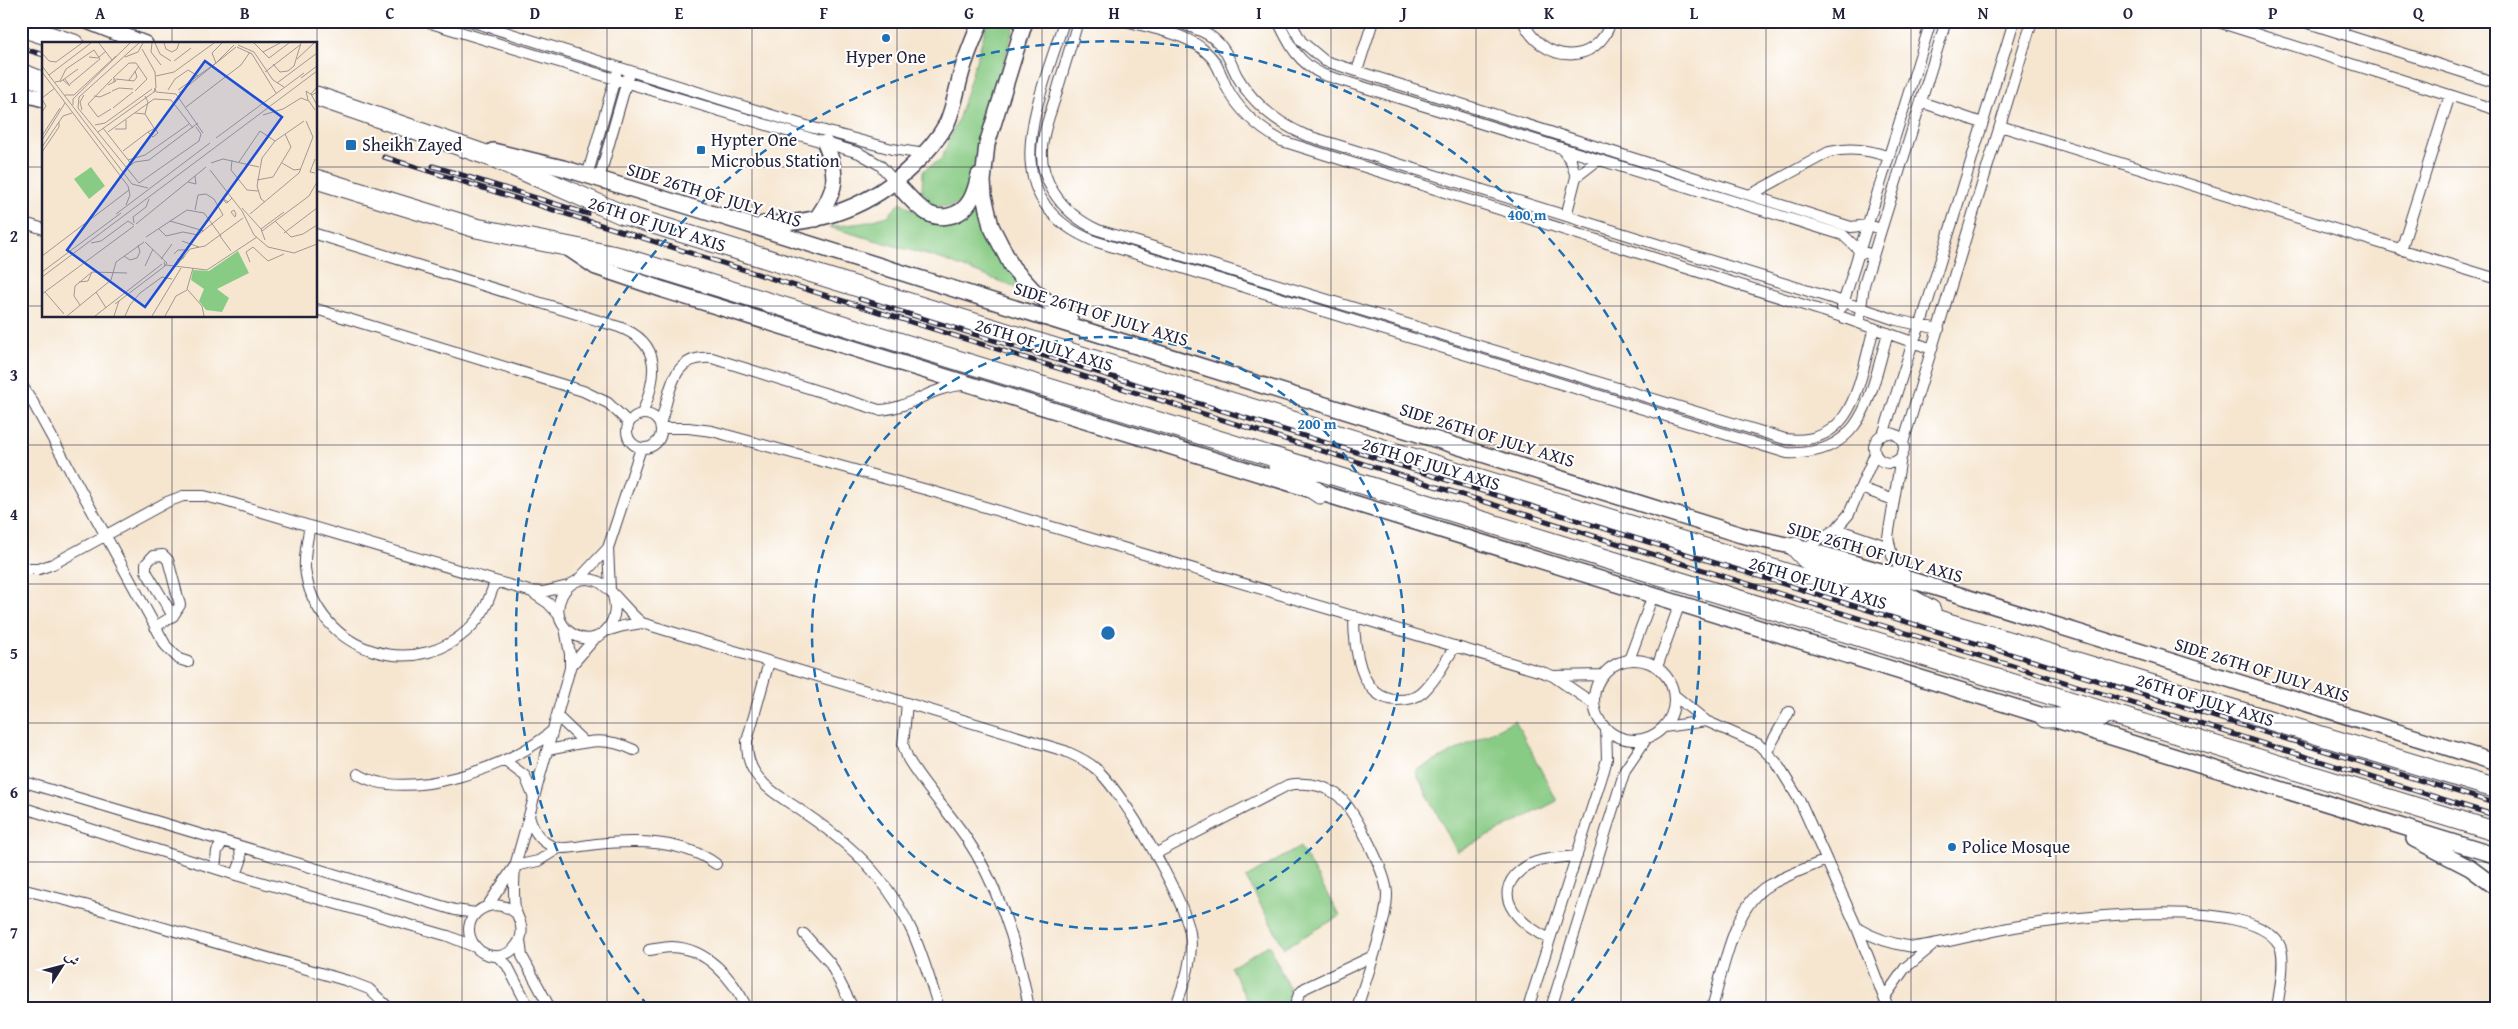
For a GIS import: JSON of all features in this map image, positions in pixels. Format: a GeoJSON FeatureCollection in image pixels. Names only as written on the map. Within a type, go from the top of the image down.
{"type":"FeatureCollection","features":[{"type":"Feature","properties":{"kind":"highway"},"geometry":{"type":"LineString","coordinates":[[21,28],[67,42]]}},
{"type":"Feature","properties":{"kind":"highway"},"geometry":{"type":"LineString","coordinates":[[21,73],[42,81]]}},
{"type":"Feature","properties":{"kind":"highway","name":"26TH OF JULY AXIS"},"geometry":{"type":"LineString","coordinates":[[318,97],[466,147],[621,214],[1945,622],[2497,789]]}},
{"type":"Feature","properties":{"kind":"highway"},"geometry":{"type":"LineString","coordinates":[[318,180],[476,228],[621,257],[2497,832]]}},
{"type":"Feature","properties":{"kind":"highway"},"geometry":{"type":"LineString","coordinates":[[1260,454],[1320,494]]}},
{"type":"Feature","properties":{"kind":"highway"},"geometry":{"type":"LineString","coordinates":[[1800,548],[1812,563],[1917,601],[1945,622]]}},
{"type":"Feature","properties":{"kind":"highway"},"geometry":{"type":"LineString","coordinates":[[2045,718],[2120,717]]}},
{"type":"Feature","properties":{"kind":"main road"},"geometry":{"type":"LineString","coordinates":[[87,21],[140,42]]}},
{"type":"Feature","properties":{"kind":"main road"},"geometry":{"type":"LineString","coordinates":[[746,224],[782,224],[816,220],[858,205],[896,182],[925,154],[948,121],[963,68],[981,21]]}},
{"type":"Feature","properties":{"kind":"main road"},"geometry":{"type":"LineString","coordinates":[[896,182],[923,210],[932,216],[942,217],[954,214],[965,208],[970,202],[1025,21]]}},
{"type":"Feature","properties":{"kind":"main road"},"geometry":{"type":"LineString","coordinates":[[21,93],[42,98]]}},
{"type":"Feature","properties":{"kind":"main road"},"geometry":{"type":"LineString","coordinates":[[816,220],[830,201],[834,186],[835,174],[825,143]]}},
{"type":"Feature","properties":{"kind":"main road","name":"SIDE 26TH OF JULY AXIS"},"geometry":{"type":"LineString","coordinates":[[466,147],[539,162],[593,177],[1078,326],[1741,535],[1800,548],[1908,579],[2497,763]]}},
{"type":"Feature","properties":{"kind":"main road"},"geometry":{"type":"LineString","coordinates":[[984,157],[983,180],[987,211],[1004,254],[1033,290],[1078,326]]}},
{"type":"Feature","properties":{"kind":"main road"},"geometry":{"type":"LineString","coordinates":[[564,245],[588,263],[605,271],[966,385],[1680,603],[2388,825],[2497,856]]}},
{"type":"Feature","properties":{"kind":"main road"},"geometry":{"type":"LineString","coordinates":[[2388,825],[2470,868],[2497,888]]}},
{"type":"Feature","properties":{"kind":"street"},"geometry":{"type":"LineString","coordinates":[[424,21],[867,156],[880,165],[896,182]]}},
{"type":"Feature","properties":{"kind":"street"},"geometry":{"type":"LineString","coordinates":[[470,21],[742,106],[870,143],[925,154]]}},
{"type":"Feature","properties":{"kind":"street"},"geometry":{"type":"LineString","coordinates":[[1064,21],[1033,123],[1028,152],[1032,174],[1039,194],[1056,218],[1080,236],[1787,454],[1813,452],[1826,448],[1849,434],[1858,424],[1865,411],[1888,333]]}},
{"type":"Feature","properties":{"kind":"street"},"geometry":{"type":"LineString","coordinates":[[1078,21],[1044,136],[1043,165],[1053,193],[1072,215],[1084,224],[1098,230],[1785,440],[1812,440],[1825,435],[1845,417],[1852,406],[1874,328]]}},
{"type":"Feature","properties":{"kind":"street"},"geometry":{"type":"LineString","coordinates":[[1127,21],[1196,43],[1215,62],[1238,106],[1258,126],[1282,141],[1839,316],[1932,349]]}},
{"type":"Feature","properties":{"kind":"street"},"geometry":{"type":"LineString","coordinates":[[1174,21],[1202,31],[1213,38],[1229,58],[1251,98],[1263,110],[1290,128],[1903,322],[1939,329]]}},
{"type":"Feature","properties":{"kind":"street"},"geometry":{"type":"LineString","coordinates":[[1278,21],[1291,49],[1310,68],[1324,75],[1843,235],[1860,251],[1872,255]]}},
{"type":"Feature","properties":{"kind":"street"},"geometry":{"type":"LineString","coordinates":[[1290,21],[1301,41],[1316,55],[1357,71],[1851,227],[1868,225],[1881,229]]}},
{"type":"Feature","properties":{"kind":"street"},"geometry":{"type":"LineString","coordinates":[[1357,71],[1373,21]]}},
{"type":"Feature","properties":{"kind":"street"},"geometry":{"type":"LineString","coordinates":[[1524,21],[1535,41],[1545,49],[1569,54],[1592,48],[1602,40],[1612,21]]}},
{"type":"Feature","properties":{"kind":"street"},"geometry":{"type":"LineString","coordinates":[[1839,316],[1931,21]]}},
{"type":"Feature","properties":{"kind":"street"},"geometry":{"type":"LineString","coordinates":[[1859,323],[1864,285],[1872,255],[1946,21]]}},
{"type":"Feature","properties":{"kind":"street"},"geometry":{"type":"LineString","coordinates":[[1800,548],[1836,529],[1849,514],[1875,454],[1876,440],[1884,434],[1913,342],[1921,324],[2014,21]]}},
{"type":"Feature","properties":{"kind":"street"},"geometry":{"type":"LineString","coordinates":[[1908,579],[1889,547],[1888,537],[1903,443],[2032,21]]}},
{"type":"Feature","properties":{"kind":"street"},"geometry":{"type":"LineString","coordinates":[[2214,21],[2497,110]]}},
{"type":"Feature","properties":{"kind":"street"},"geometry":{"type":"LineString","coordinates":[[2302,21],[2497,82]]}},
{"type":"Feature","properties":{"kind":"street"},"geometry":{"type":"LineString","coordinates":[[2342,34],[2345,21]]}},
{"type":"Feature","properties":{"kind":"street"},"geometry":{"type":"LineString","coordinates":[[593,177],[619,67]]}},
{"type":"Feature","properties":{"kind":"street"},"geometry":{"type":"LineString","coordinates":[[593,177],[630,70]]}},
{"type":"Feature","properties":{"kind":"street"},"geometry":{"type":"LineString","coordinates":[[2401,250],[2450,95]]}},
{"type":"Feature","properties":{"kind":"street"},"geometry":{"type":"LineString","coordinates":[[1921,102],[1982,123]]}},
{"type":"Feature","properties":{"kind":"street"},"geometry":{"type":"LineString","coordinates":[[739,117],[742,106]]}},
{"type":"Feature","properties":{"kind":"street"},"geometry":{"type":"LineString","coordinates":[[2000,126],[2497,279]]}},
{"type":"Feature","properties":{"kind":"street"},"geometry":{"type":"LineString","coordinates":[[1561,148],[1571,161],[1576,177],[1566,216]]}},
{"type":"Feature","properties":{"kind":"street"},"geometry":{"type":"LineString","coordinates":[[1750,195],[1829,152],[1847,149],[1866,150],[1889,157]]}},
{"type":"Feature","properties":{"kind":"street"},"geometry":{"type":"LineString","coordinates":[[1576,177],[1598,160]]}},
{"type":"Feature","properties":{"kind":"street"},"geometry":{"type":"LineString","coordinates":[[21,222],[42,228]]}},
{"type":"Feature","properties":{"kind":"street"},"geometry":{"type":"LineString","coordinates":[[1080,236],[1084,224]]}},
{"type":"Feature","properties":{"kind":"street"},"geometry":{"type":"LineString","coordinates":[[318,235],[619,327],[639,336],[649,349],[654,366],[648,399],[642,414]]}},
{"type":"Feature","properties":{"kind":"street"},"geometry":{"type":"LineString","coordinates":[[318,310],[583,391],[608,404],[630,423]]}},
{"type":"Feature","properties":{"kind":"street"},"geometry":{"type":"LineString","coordinates":[[966,385],[936,390],[899,407],[879,410],[712,358],[696,358],[689,360],[678,369],[660,426],[658,442],[650,447],[640,448],[629,438],[630,423],[635,417],[642,414],[652,416],[660,426],[712,430],[931,492],[1553,676],[1594,704]]}},
{"type":"Feature","properties":{"kind":"street"},"geometry":{"type":"LineString","coordinates":[[21,384],[31,398],[171,654],[188,662]]}},
{"type":"Feature","properties":{"kind":"street"},"geometry":{"type":"LineString","coordinates":[[1884,434],[1897,436],[1903,443]]}},
{"type":"Feature","properties":{"kind":"street"},"geometry":{"type":"LineString","coordinates":[[530,592],[556,590],[569,586],[589,571],[608,548],[640,448]]}},
{"type":"Feature","properties":{"kind":"street"},"geometry":{"type":"LineString","coordinates":[[1875,454],[1885,463],[1894,462],[1901,457]]}},
{"type":"Feature","properties":{"kind":"street"},"geometry":{"type":"LineString","coordinates":[[1861,488],[1894,500]]}},
{"type":"Feature","properties":{"kind":"street"},"geometry":{"type":"LineString","coordinates":[[21,569],[39,569],[53,564],[167,502],[192,495],[225,501],[530,592],[548,603],[559,615],[564,627],[568,640],[570,668],[515,866],[516,913],[522,926],[520,950],[550,1008]]}},
{"type":"Feature","properties":{"kind":"street"},"geometry":{"type":"LineString","coordinates":[[310,526],[306,546],[305,567],[309,587],[317,606],[329,623],[344,637],[371,651],[404,656],[425,653],[445,646],[477,620],[488,602],[495,582]]}},
{"type":"Feature","properties":{"kind":"street"},"geometry":{"type":"LineString","coordinates":[[1836,529],[1889,547]]}},
{"type":"Feature","properties":{"kind":"street"},"geometry":{"type":"LineString","coordinates":[[570,668],[615,619],[616,603],[612,593],[608,548]]}},
{"type":"Feature","properties":{"kind":"street"},"geometry":{"type":"LineString","coordinates":[[155,627],[173,616],[180,605],[180,599],[168,560],[163,555],[153,556],[146,564],[146,571],[173,616]]}},
{"type":"Feature","properties":{"kind":"street"},"geometry":{"type":"LineString","coordinates":[[578,580],[596,580],[642,623]]}},
{"type":"Feature","properties":{"kind":"street"},"geometry":{"type":"LineString","coordinates":[[559,615],[560,599],[569,586]]}},
{"type":"Feature","properties":{"kind":"street"},"geometry":{"type":"LineString","coordinates":[[1629,660],[1653,595]]}},
{"type":"Feature","properties":{"kind":"street"},"geometry":{"type":"LineString","coordinates":[[1657,667],[1680,603]]}},
{"type":"Feature","properties":{"kind":"street"},"geometry":{"type":"LineString","coordinates":[[1354,616],[1356,648],[1363,674],[1370,685],[1386,698],[1407,700],[1420,694],[1439,672],[1455,646]]}},
{"type":"Feature","properties":{"kind":"street"},"geometry":{"type":"LineString","coordinates":[[564,627],[578,637],[600,634],[623,626],[642,623],[1065,751],[1081,758],[1108,780],[1155,854],[1183,912],[1190,932],[1191,954],[1187,976],[1175,1008]]}},
{"type":"Feature","properties":{"kind":"street"},"geometry":{"type":"LineString","coordinates":[[1647,738],[1632,740],[1618,736],[1606,728],[1596,713],[1594,694],[1602,675],[1619,662],[1629,660],[1648,662],[1657,667],[1671,684],[1674,695],[1672,712],[1664,727]]}},
{"type":"Feature","properties":{"kind":"street"},"geometry":{"type":"LineString","coordinates":[[769,662],[747,742],[747,755],[751,766],[766,786],[832,833],[877,876],[900,908],[918,942],[939,1008]]}},
{"type":"Feature","properties":{"kind":"street"},"geometry":{"type":"LineString","coordinates":[[1553,676],[1602,675]]}},
{"type":"Feature","properties":{"kind":"street"},"geometry":{"type":"LineString","coordinates":[[1674,695],[1706,721],[1758,744],[1767,751],[1800,801],[1857,928],[1886,1003]]}},
{"type":"Feature","properties":{"kind":"street"},"geometry":{"type":"LineString","coordinates":[[907,703],[903,745],[908,759],[965,837],[994,887],[1018,957],[1029,1008]]}},
{"type":"Feature","properties":{"kind":"street"},"geometry":{"type":"LineString","coordinates":[[1767,751],[1790,712]]}},
{"type":"Feature","properties":{"kind":"street"},"geometry":{"type":"LineString","coordinates":[[557,716],[583,741]]}},
{"type":"Feature","properties":{"kind":"street"},"geometry":{"type":"LineString","coordinates":[[1551,1008],[1624,770],[1647,738],[1664,727],[1706,721]]}},
{"type":"Feature","properties":{"kind":"street"},"geometry":{"type":"LineString","coordinates":[[1528,1008],[1604,770],[1607,759],[1606,728]]}},
{"type":"Feature","properties":{"kind":"street"},"geometry":{"type":"LineString","coordinates":[[358,774],[380,784],[399,784],[453,777],[505,761],[531,748],[553,731]]}},
{"type":"Feature","properties":{"kind":"street"},"geometry":{"type":"LineString","coordinates":[[548,750],[583,741],[609,741],[634,750]]}},
{"type":"Feature","properties":{"kind":"street"},"geometry":{"type":"LineString","coordinates":[[505,761],[524,776],[534,798]]}},
{"type":"Feature","properties":{"kind":"street"},"geometry":{"type":"LineString","coordinates":[[21,781],[454,910],[476,913]]}},
{"type":"Feature","properties":{"kind":"street"},"geometry":{"type":"LineString","coordinates":[[1155,854],[1288,785],[1306,783],[1336,794],[1346,804],[1383,874],[1387,894],[1386,906],[1373,956],[1357,1008]]}},
{"type":"Feature","properties":{"kind":"street"},"geometry":{"type":"LineString","coordinates":[[21,807],[215,868],[448,936],[476,947],[489,956],[511,952],[520,940]]}},
{"type":"Feature","properties":{"kind":"street"},"geometry":{"type":"LineString","coordinates":[[529,815],[532,827],[538,837],[559,848]]}},
{"type":"Feature","properties":{"kind":"street"},"geometry":{"type":"LineString","coordinates":[[215,868],[216,857],[223,841]]}},
{"type":"Feature","properties":{"kind":"street"},"geometry":{"type":"LineString","coordinates":[[476,947],[470,933],[470,926],[476,913],[488,905],[515,866],[538,861],[559,848],[621,843],[662,844],[684,848],[703,855],[716,864]]}},
{"type":"Feature","properties":{"kind":"street"},"geometry":{"type":"LineString","coordinates":[[236,874],[241,861],[240,847]]}},
{"type":"Feature","properties":{"kind":"street"},"geometry":{"type":"LineString","coordinates":[[1550,939],[1532,931],[1515,915],[1509,900],[1509,889],[1513,879],[1520,870],[1530,864],[1555,858],[1577,856]]}},
{"type":"Feature","properties":{"kind":"street"},"geometry":{"type":"LineString","coordinates":[[1712,1008],[1738,924],[1748,903],[1769,885],[1826,860]]}},
{"type":"Feature","properties":{"kind":"street"},"geometry":{"type":"LineString","coordinates":[[21,889],[102,910],[348,981],[370,989],[389,1008]]}},
{"type":"Feature","properties":{"kind":"street"},"geometry":{"type":"LineString","coordinates":[[488,905],[503,905],[516,913]]}},
{"type":"Feature","properties":{"kind":"street"},"geometry":{"type":"LineString","coordinates":[[1857,928],[1874,938],[1893,945],[1913,947],[1933,945],[2043,923],[2142,914],[2190,914],[2239,920],[2258,926],[2269,933],[2280,945],[2282,961],[2277,1008]]}},
{"type":"Feature","properties":{"kind":"street"},"geometry":{"type":"LineString","coordinates":[[804,934],[830,963],[853,1008]]}},
{"type":"Feature","properties":{"kind":"street"},"geometry":{"type":"LineString","coordinates":[[1886,1003],[1905,968],[1933,945]]}},
{"type":"Feature","properties":{"kind":"street"},"geometry":{"type":"LineString","coordinates":[[649,950],[672,947],[690,950],[708,959],[735,986],[748,1008]]}},
{"type":"Feature","properties":{"kind":"street"},"geometry":{"type":"LineString","coordinates":[[497,956],[507,965],[529,1008]]}},
{"type":"Feature","properties":{"kind":"street"},"geometry":{"type":"LineString","coordinates":[[1294,1008],[1299,994],[1305,988],[1373,956]]}},
{"type":"Feature","properties":{"kind":"green space"},"geometry":{"type":"Polygon","coordinates":[[[988,21],[1016,21],[986,121],[968,192],[961,202],[948,207],[931,205],[922,190],[923,171],[941,159],[959,117],[988,21]]]}},
{"type":"Feature","properties":{"kind":"green space"},"geometry":{"type":"Polygon","coordinates":[[[901,202],[925,218],[952,226],[979,203],[1025,291],[941,259],[829,227],[863,223],[888,216],[901,202]]]}},
{"type":"Feature","properties":{"kind":"green space"},"geometry":{"type":"Polygon","coordinates":[[[1515,720],[1557,801],[1457,852],[1415,771],[1515,720]]]}},
{"type":"Feature","properties":{"kind":"green space"},"geometry":{"type":"Polygon","coordinates":[[[1300,847],[1340,916],[1284,948],[1246,878],[1300,847]]]}},
{"type":"Feature","properties":{"kind":"green space"},"geometry":{"type":"Polygon","coordinates":[[[1269,945],[1293,996],[1290,1008],[1251,1008],[1230,966],[1269,945]]]}},
{"type":"Feature","properties":{"kind":"railway"},"geometry":{"type":"LineString","coordinates":[[21,48],[42,54]]}},
{"type":"Feature","properties":{"kind":"railway"},"geometry":{"type":"LineString","coordinates":[[384,157],[1613,542],[2497,816]]}},
{"type":"Feature","properties":{"kind":"railway"},"geometry":{"type":"LineString","coordinates":[[433,166],[588,214]]}},
{"type":"Feature","properties":{"kind":"railway"},"geometry":{"type":"LineString","coordinates":[[860,299],[2497,804]]}},
{"type":"Feature","properties":{"kind":"place","name":"Hyper One"},"geometry":{"type":"Point","coordinates":[886,38]}},
{"type":"Feature","properties":{"kind":"place","name":"Sheikh Zayed"},"geometry":{"type":"Point","coordinates":[351,145]}},
{"type":"Feature","properties":{"kind":"place","name":"Hypter One Microbus Station"},"geometry":{"type":"Point","coordinates":[701,150]}},
{"type":"Feature","properties":{"kind":"place","name":"Police Mosque"},"geometry":{"type":"Point","coordinates":[1952,847]}}]}
